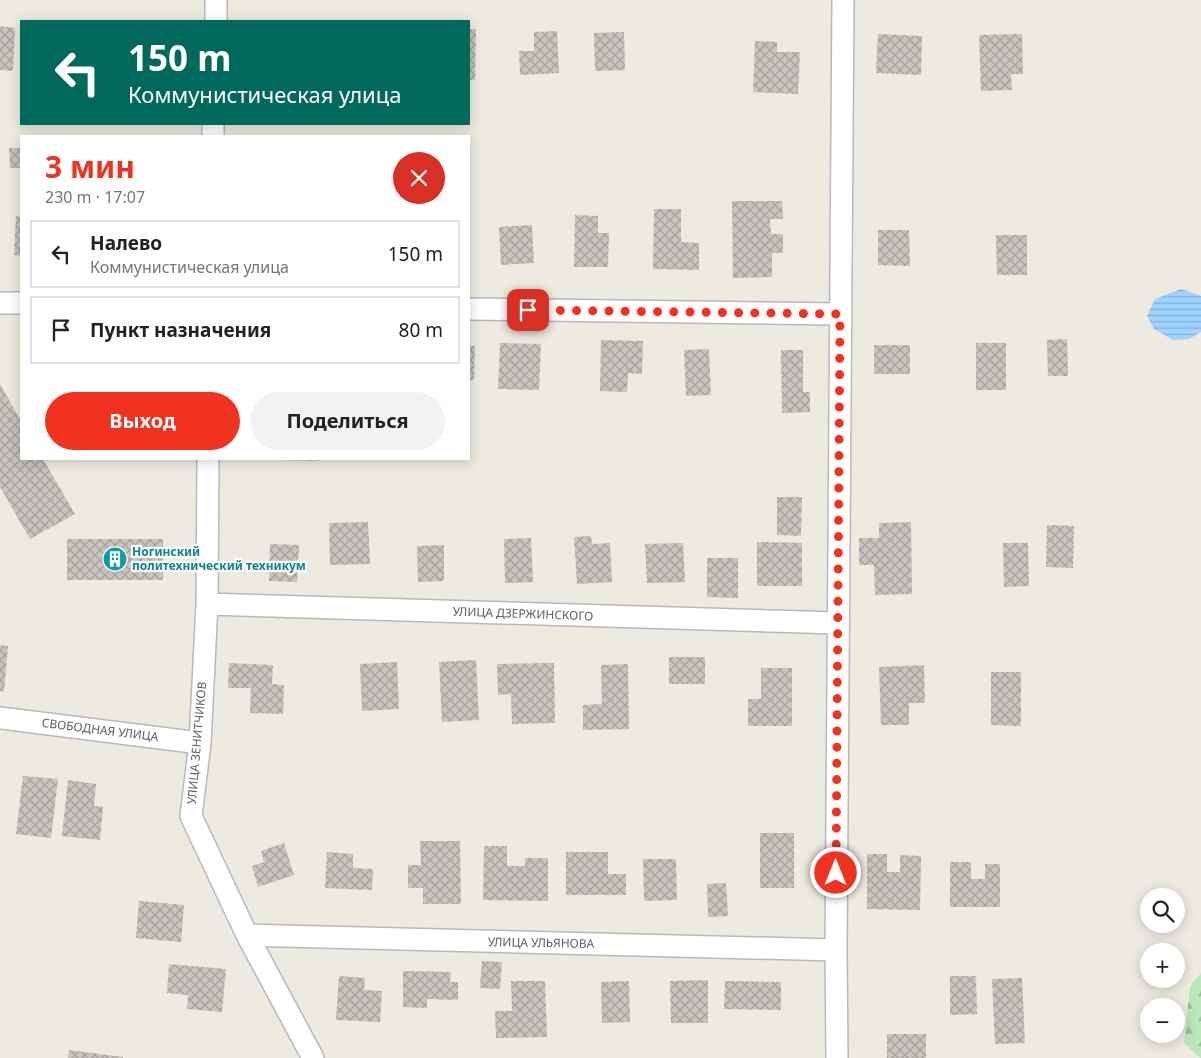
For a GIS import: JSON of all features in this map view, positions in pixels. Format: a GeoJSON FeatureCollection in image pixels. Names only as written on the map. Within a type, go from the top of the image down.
{"type":"FeatureCollection","features":[{"type":"Feature","properties":{"kind":"street"},"geometry":{"type":"LineString","coordinates":[[216,0],[216,20]]}},
{"type":"Feature","properties":{"kind":"street"},"geometry":{"type":"LineString","coordinates":[[837,1058],[836,950],[843,0]]}},
{"type":"Feature","properties":{"kind":"street"},"geometry":{"type":"LineString","coordinates":[[0,303],[20,303]]}},
{"type":"Feature","properties":{"kind":"street"},"geometry":{"type":"LineString","coordinates":[[470,309],[840,314]]}},
{"type":"Feature","properties":{"kind":"street","name":"УЛИЦА ЗЕНИТЧИКОВ"},"geometry":{"type":"LineString","coordinates":[[208,460],[207,604],[200,743],[191,816],[247,935],[313,1058]]}},
{"type":"Feature","properties":{"kind":"street","name":"УЛИЦА ДЗЕРЖИНСКОГО"},"geometry":{"type":"LineString","coordinates":[[207,604],[838,623]]}},
{"type":"Feature","properties":{"kind":"street","name":"СВОБОДНАЯ УЛИЦА"},"geometry":{"type":"LineString","coordinates":[[0,718],[200,743]]}},
{"type":"Feature","properties":{"kind":"street","name":"УЛИЦА УЛЬЯНОВА"},"geometry":{"type":"LineString","coordinates":[[247,935],[836,950]]}},
{"type":"Feature","properties":{"kind":"green space"},"geometry":{"type":"Polygon","coordinates":[[[1201,973],[1201,1058],[1184,1043],[1190,987],[1201,973]]]}},
{"type":"Feature","properties":{"kind":"water"},"geometry":{"type":"Polygon","coordinates":[[[1181,289],[1201,296],[1201,332],[1189,339],[1173,340],[1154,329],[1147,316],[1155,299],[1181,289]]]}},
{"type":"Feature","properties":{"kind":"building"},"geometry":{"type":"Polygon","coordinates":[[[0,26],[15,28],[13,71],[0,70],[0,26]]]}},
{"type":"Feature","properties":{"kind":"building"},"geometry":{"type":"Polygon","coordinates":[[[470,29],[476,29],[475,80],[470,80],[470,29]]]}},
{"type":"Feature","properties":{"kind":"building"},"geometry":{"type":"Polygon","coordinates":[[[557,31],[559,73],[520,75],[519,51],[534,51],[534,32],[557,31]]]}},
{"type":"Feature","properties":{"kind":"building"},"geometry":{"type":"Polygon","coordinates":[[[624,32],[625,70],[595,71],[594,33],[624,32]]]}},
{"type":"Feature","properties":{"kind":"building"},"geometry":{"type":"Polygon","coordinates":[[[878,34],[922,36],[921,75],[876,73],[878,34]]]}},
{"type":"Feature","properties":{"kind":"building"},"geometry":{"type":"Polygon","coordinates":[[[1022,34],[1023,74],[1011,74],[1012,90],[981,91],[979,35],[1022,34]]]}},
{"type":"Feature","properties":{"kind":"building"},"geometry":{"type":"Polygon","coordinates":[[[755,41],[777,42],[777,52],[800,52],[798,94],[753,92],[755,41]]]}},
{"type":"Feature","properties":{"kind":"building"},"geometry":{"type":"Polygon","coordinates":[[[9,148],[20,148],[20,168],[10,168],[9,148]]]}},
{"type":"Feature","properties":{"kind":"building"},"geometry":{"type":"Polygon","coordinates":[[[732,201],[782,201],[783,219],[770,219],[771,234],[783,234],[783,253],[772,253],[772,277],[733,278],[732,201]]]}},
{"type":"Feature","properties":{"kind":"building"},"geometry":{"type":"Polygon","coordinates":[[[654,209],[681,209],[681,242],[699,243],[699,270],[653,269],[654,209]]]}},
{"type":"Feature","properties":{"kind":"building"},"geometry":{"type":"Polygon","coordinates":[[[575,215],[598,216],[598,233],[609,233],[608,267],[574,267],[575,215]]]}},
{"type":"Feature","properties":{"kind":"building"},"geometry":{"type":"Polygon","coordinates":[[[16,216],[20,217],[20,256],[14,255],[16,216]]]}},
{"type":"Feature","properties":{"kind":"building"},"geometry":{"type":"Polygon","coordinates":[[[532,225],[534,263],[501,265],[499,227],[532,225]]]}},
{"type":"Feature","properties":{"kind":"building"},"geometry":{"type":"Polygon","coordinates":[[[878,230],[909,230],[910,266],[878,265],[878,230]]]}},
{"type":"Feature","properties":{"kind":"building"},"geometry":{"type":"Polygon","coordinates":[[[996,235],[1027,235],[1027,275],[997,275],[996,235]]]}},
{"type":"Feature","properties":{"kind":"building"},"geometry":{"type":"Polygon","coordinates":[[[1067,339],[1068,376],[1048,376],[1047,340],[1067,339]]]}},
{"type":"Feature","properties":{"kind":"building"},"geometry":{"type":"Polygon","coordinates":[[[601,340],[643,341],[642,374],[628,373],[627,392],[600,391],[601,340]]]}},
{"type":"Feature","properties":{"kind":"building"},"geometry":{"type":"Polygon","coordinates":[[[500,343],[541,344],[539,390],[498,389],[500,343]]]}},
{"type":"Feature","properties":{"kind":"building"},"geometry":{"type":"Polygon","coordinates":[[[976,343],[1006,343],[1006,390],[976,390],[976,343]]]}},
{"type":"Feature","properties":{"kind":"building"},"geometry":{"type":"Polygon","coordinates":[[[874,345],[910,345],[910,374],[874,374],[874,345]]]}},
{"type":"Feature","properties":{"kind":"building"},"geometry":{"type":"Polygon","coordinates":[[[470,346],[475,346],[474,380],[470,380],[470,346]]]}},
{"type":"Feature","properties":{"kind":"building"},"geometry":{"type":"Polygon","coordinates":[[[709,349],[711,395],[686,396],[684,350],[709,349]]]}},
{"type":"Feature","properties":{"kind":"building"},"geometry":{"type":"Polygon","coordinates":[[[781,350],[803,350],[803,392],[810,392],[810,412],[782,413],[781,350]]]}},
{"type":"Feature","properties":{"kind":"building"},"geometry":{"type":"Polygon","coordinates":[[[0,384],[20,419],[20,460],[44,460],[75,514],[30,539],[0,487],[0,384]]]}},
{"type":"Feature","properties":{"kind":"building"},"geometry":{"type":"Polygon","coordinates":[[[281,460],[317,460],[317,461],[281,460]]]}},
{"type":"Feature","properties":{"kind":"building"},"geometry":{"type":"Polygon","coordinates":[[[777,497],[802,497],[801,536],[777,535],[777,497]]]}},
{"type":"Feature","properties":{"kind":"building"},"geometry":{"type":"Polygon","coordinates":[[[368,522],[370,564],[330,565],[329,523],[368,522]]]}},
{"type":"Feature","properties":{"kind":"building"},"geometry":{"type":"Polygon","coordinates":[[[911,522],[912,594],[875,595],[874,565],[859,565],[859,538],[879,538],[879,523],[911,522]]]}},
{"type":"Feature","properties":{"kind":"building"},"geometry":{"type":"Polygon","coordinates":[[[1047,525],[1074,526],[1073,568],[1046,567],[1047,525]]]}},
{"type":"Feature","properties":{"kind":"building"},"geometry":{"type":"Polygon","coordinates":[[[591,536],[592,544],[610,543],[612,582],[577,584],[574,537],[591,536]]]}},
{"type":"Feature","properties":{"kind":"building"},"geometry":{"type":"Polygon","coordinates":[[[531,538],[533,582],[505,583],[504,539],[531,538]]]}},
{"type":"Feature","properties":{"kind":"building","name":"Ногинский политехнический техникум"},"geometry":{"type":"Polygon","coordinates":[[[67,539],[163,539],[163,580],[67,580],[67,539]]]}},
{"type":"Feature","properties":{"kind":"building"},"geometry":{"type":"Polygon","coordinates":[[[757,542],[802,543],[802,586],[757,586],[757,542]]]}},
{"type":"Feature","properties":{"kind":"building"},"geometry":{"type":"Polygon","coordinates":[[[683,543],[685,582],[647,583],[645,544],[683,543]]]}},
{"type":"Feature","properties":{"kind":"building"},"geometry":{"type":"Polygon","coordinates":[[[1003,543],[1028,543],[1029,586],[1004,587],[1003,543]]]}},
{"type":"Feature","properties":{"kind":"building"},"geometry":{"type":"Polygon","coordinates":[[[270,544],[299,545],[297,582],[269,581],[270,544]]]}},
{"type":"Feature","properties":{"kind":"building"},"geometry":{"type":"Polygon","coordinates":[[[444,545],[444,581],[418,582],[417,546],[444,545]]]}},
{"type":"Feature","properties":{"kind":"building"},"geometry":{"type":"Polygon","coordinates":[[[707,558],[738,558],[738,598],[707,597],[707,558]]]}},
{"type":"Feature","properties":{"kind":"building"},"geometry":{"type":"Polygon","coordinates":[[[0,645],[8,646],[4,692],[0,691],[0,645]]]}},
{"type":"Feature","properties":{"kind":"building"},"geometry":{"type":"Polygon","coordinates":[[[669,657],[705,657],[705,684],[669,684],[669,657]]]}},
{"type":"Feature","properties":{"kind":"building"},"geometry":{"type":"Polygon","coordinates":[[[476,660],[479,720],[442,722],[439,662],[476,660]]]}},
{"type":"Feature","properties":{"kind":"building"},"geometry":{"type":"Polygon","coordinates":[[[397,662],[399,709],[362,711],[360,664],[397,662]]]}},
{"type":"Feature","properties":{"kind":"building"},"geometry":{"type":"Polygon","coordinates":[[[229,663],[273,665],[272,684],[284,685],[283,714],[250,713],[251,688],[228,688],[229,663]]]}},
{"type":"Feature","properties":{"kind":"building"},"geometry":{"type":"Polygon","coordinates":[[[554,663],[555,723],[512,724],[511,694],[498,695],[497,664],[554,663]]]}},
{"type":"Feature","properties":{"kind":"building"},"geometry":{"type":"Polygon","coordinates":[[[628,664],[629,729],[583,730],[583,705],[602,704],[601,665],[628,664]]]}},
{"type":"Feature","properties":{"kind":"building"},"geometry":{"type":"Polygon","coordinates":[[[924,665],[925,703],[909,703],[909,725],[881,725],[879,667],[924,665]]]}},
{"type":"Feature","properties":{"kind":"building"},"geometry":{"type":"Polygon","coordinates":[[[761,668],[792,668],[792,726],[748,726],[748,699],[761,699],[761,668]]]}},
{"type":"Feature","properties":{"kind":"building"},"geometry":{"type":"Polygon","coordinates":[[[991,672],[1021,672],[1021,726],[991,725],[991,672]]]}},
{"type":"Feature","properties":{"kind":"building"},"geometry":{"type":"Polygon","coordinates":[[[23,776],[58,779],[51,838],[16,834],[23,776]]]}},
{"type":"Feature","properties":{"kind":"building"},"geometry":{"type":"Polygon","coordinates":[[[68,780],[96,784],[94,806],[103,807],[100,840],[62,836],[68,780]]]}},
{"type":"Feature","properties":{"kind":"building"},"geometry":{"type":"Polygon","coordinates":[[[760,833],[794,833],[794,888],[760,888],[760,833]]]}},
{"type":"Feature","properties":{"kind":"building"},"geometry":{"type":"Polygon","coordinates":[[[420,841],[460,841],[461,904],[423,904],[423,888],[408,888],[408,865],[421,865],[420,841]]]}},
{"type":"Feature","properties":{"kind":"building"},"geometry":{"type":"Polygon","coordinates":[[[284,843],[294,875],[258,887],[252,866],[264,862],[261,851],[284,843]]]}},
{"type":"Feature","properties":{"kind":"building"},"geometry":{"type":"Polygon","coordinates":[[[484,846],[507,846],[507,866],[525,866],[525,858],[548,858],[548,901],[483,900],[484,846]]]}},
{"type":"Feature","properties":{"kind":"building"},"geometry":{"type":"Polygon","coordinates":[[[327,852],[353,854],[353,868],[373,869],[372,890],[325,888],[327,852]]]}},
{"type":"Feature","properties":{"kind":"building"},"geometry":{"type":"Polygon","coordinates":[[[566,852],[608,852],[608,874],[626,874],[626,895],[566,895],[566,852]]]}},
{"type":"Feature","properties":{"kind":"building"},"geometry":{"type":"Polygon","coordinates":[[[867,854],[887,854],[887,872],[900,872],[900,855],[921,856],[920,910],[867,909],[867,854]]]}},
{"type":"Feature","properties":{"kind":"building"},"geometry":{"type":"Polygon","coordinates":[[[643,859],[676,859],[677,900],[644,901],[643,859]]]}},
{"type":"Feature","properties":{"kind":"building"},"geometry":{"type":"Polygon","coordinates":[[[950,862],[971,862],[971,879],[985,879],[985,864],[1000,864],[1000,907],[950,907],[950,862]]]}},
{"type":"Feature","properties":{"kind":"building"},"geometry":{"type":"Polygon","coordinates":[[[726,883],[728,916],[708,917],[707,884],[726,883]]]}},
{"type":"Feature","properties":{"kind":"building"},"geometry":{"type":"Polygon","coordinates":[[[139,901],[184,905],[181,942],[136,938],[139,901]]]}},
{"type":"Feature","properties":{"kind":"building"},"geometry":{"type":"Polygon","coordinates":[[[482,961],[502,962],[500,989],[480,988],[482,961]]]}},
{"type":"Feature","properties":{"kind":"building"},"geometry":{"type":"Polygon","coordinates":[[[169,964],[226,969],[222,1012],[187,1009],[188,995],[167,993],[169,964]]]}},
{"type":"Feature","properties":{"kind":"building"},"geometry":{"type":"Polygon","coordinates":[[[403,971],[451,972],[450,982],[458,982],[458,1000],[427,999],[427,1008],[403,1007],[403,971]]]}},
{"type":"Feature","properties":{"kind":"building"},"geometry":{"type":"Polygon","coordinates":[[[339,976],[365,978],[364,990],[382,991],[380,1022],[336,1020],[339,976]]]}},
{"type":"Feature","properties":{"kind":"building"},"geometry":{"type":"Polygon","coordinates":[[[950,976],[976,976],[977,1014],[950,1015],[950,976]]]}},
{"type":"Feature","properties":{"kind":"building"},"geometry":{"type":"Polygon","coordinates":[[[1022,978],[1025,1043],[995,1044],[992,979],[1022,978]]]}},
{"type":"Feature","properties":{"kind":"building"},"geometry":{"type":"Polygon","coordinates":[[[708,980],[708,1023],[671,1023],[670,981],[708,980]]]}},
{"type":"Feature","properties":{"kind":"building"},"geometry":{"type":"Polygon","coordinates":[[[511,981],[545,981],[547,1037],[496,1038],[495,1011],[512,1011],[511,981]]]}},
{"type":"Feature","properties":{"kind":"building"},"geometry":{"type":"Polygon","coordinates":[[[629,981],[630,1022],[602,1023],[601,982],[629,981]]]}},
{"type":"Feature","properties":{"kind":"building"},"geometry":{"type":"Polygon","coordinates":[[[725,981],[781,982],[781,1010],[724,1009],[725,981]]]}},
{"type":"Feature","properties":{"kind":"building"},"geometry":{"type":"Polygon","coordinates":[[[887,1034],[926,1034],[926,1058],[887,1058],[887,1034]]]}},
{"type":"Feature","properties":{"kind":"building"},"geometry":{"type":"Polygon","coordinates":[[[69,1050],[123,1057],[123,1058],[68,1058],[69,1050]]]}},
{"type":"Feature","properties":{"kind":"place","name":"Ногинский политехнический техникум"},"geometry":{"type":"Point","coordinates":[115,559]}},
{"type":"Feature","properties":{"kind":"route"},"geometry":{"type":"LineString","coordinates":[[528,310],[840,314],[836,873]]}}]}
